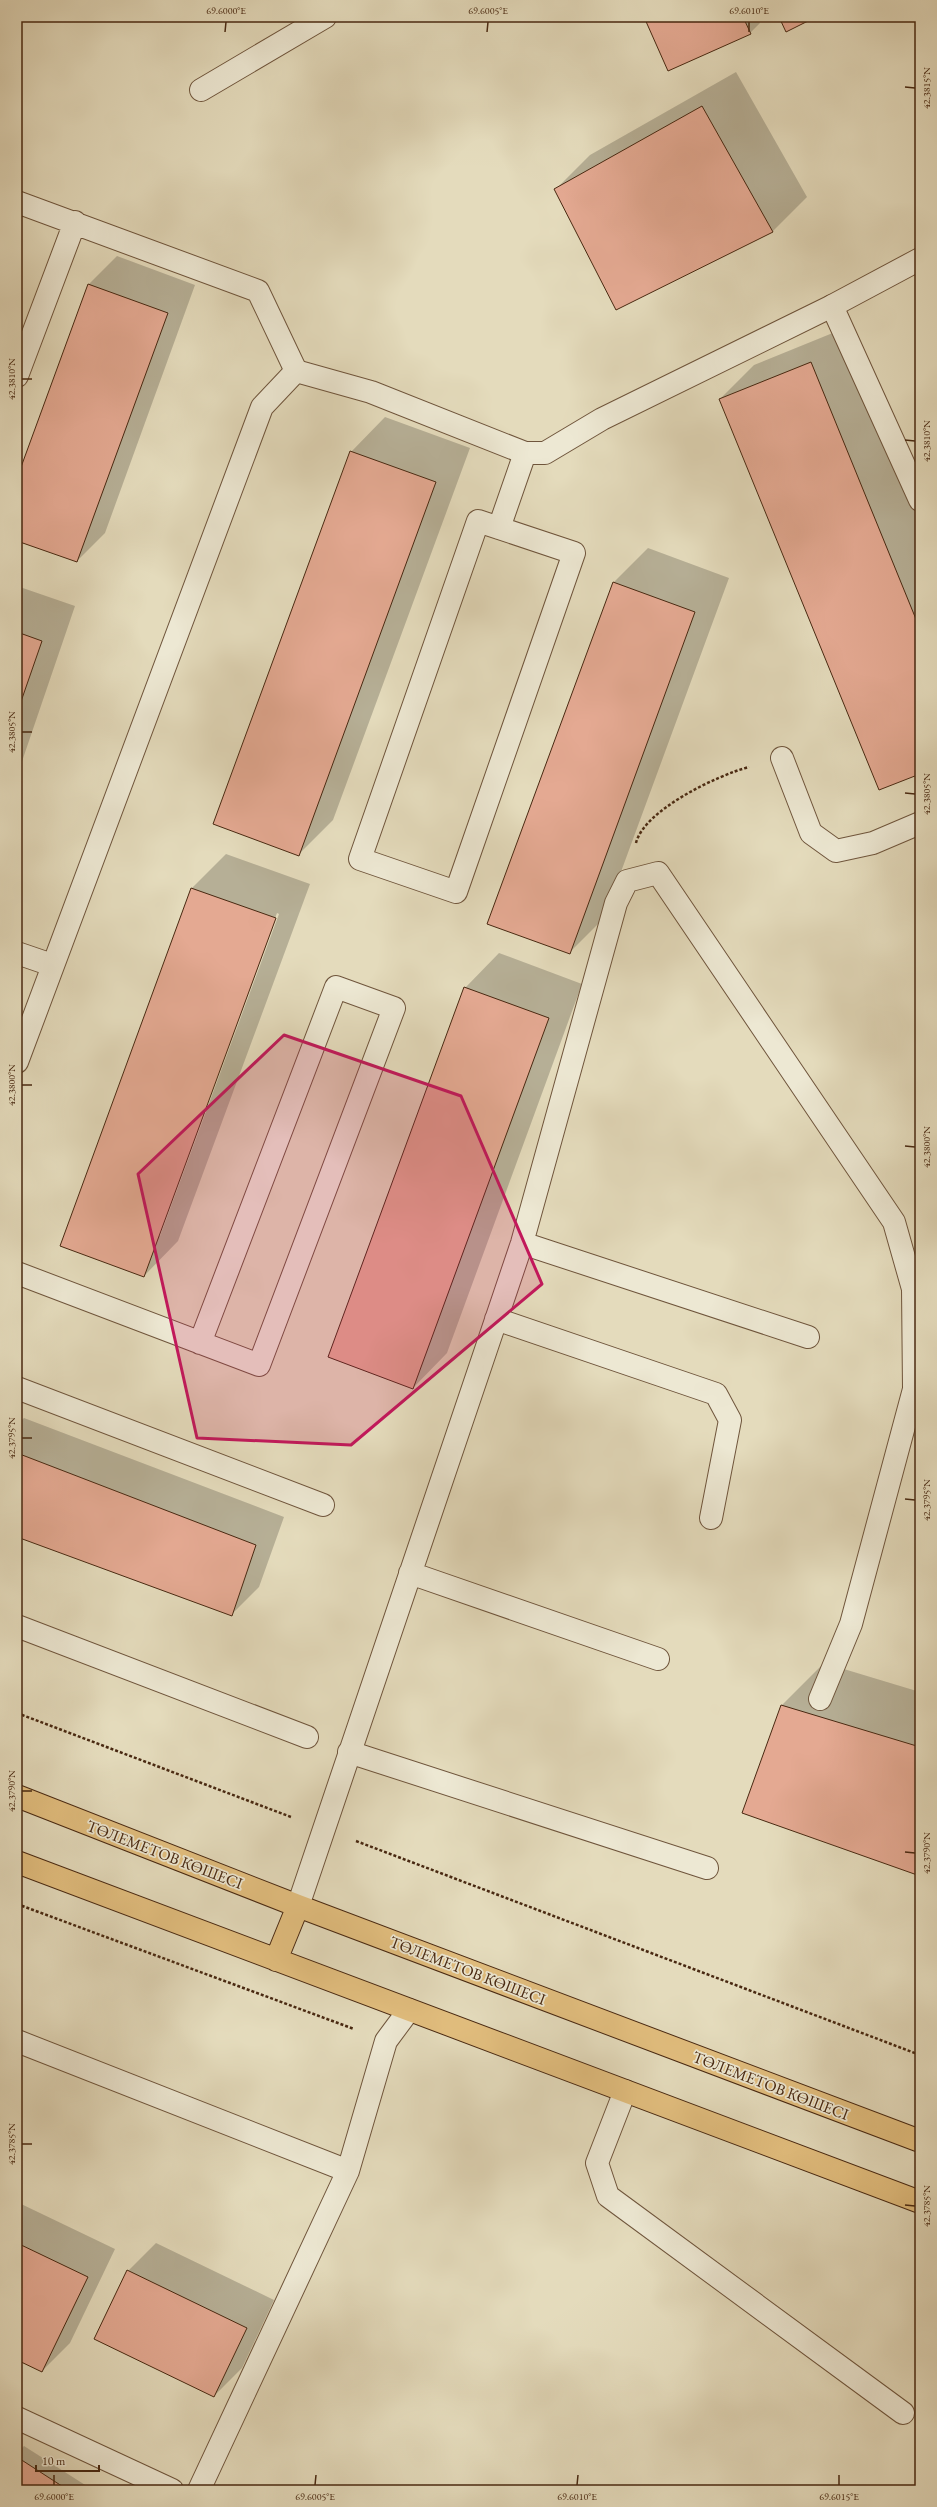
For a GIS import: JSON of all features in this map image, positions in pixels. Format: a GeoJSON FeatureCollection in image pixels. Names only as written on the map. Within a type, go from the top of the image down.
{"type":"FeatureCollection","features":[{"type":"Feature","properties":{"kind":"main road","name":"ТӨЛЕМЕТОВ КӨШЕСІ"},"geometry":{"type":"LineString","coordinates":[[17,1796],[298,1906],[920,2141]]}},
{"type":"Feature","properties":{"kind":"main road"},"geometry":{"type":"LineString","coordinates":[[17,1862],[920,2202]]}},
{"type":"Feature","properties":{"kind":"main road"},"geometry":{"type":"LineString","coordinates":[[276,1960],[298,1906]]}},
{"type":"Feature","properties":{"kind":"street"},"geometry":{"type":"LineString","coordinates":[[201,90],[325,17]]}},
{"type":"Feature","properties":{"kind":"street"},"geometry":{"type":"LineString","coordinates":[[17,202],[75,222],[258,291],[296,371],[370,392],[525,453],[545,453],[602,418],[832,306],[920,259]]}},
{"type":"Feature","properties":{"kind":"street"},"geometry":{"type":"LineString","coordinates":[[17,376],[75,222]]}},
{"type":"Feature","properties":{"kind":"street"},"geometry":{"type":"LineString","coordinates":[[832,306],[920,500]]}},
{"type":"Feature","properties":{"kind":"street"},"geometry":{"type":"LineString","coordinates":[[17,1062],[52,965],[262,407],[296,371]]}},
{"type":"Feature","properties":{"kind":"street"},"geometry":{"type":"LineString","coordinates":[[499,528],[525,453]]}},
{"type":"Feature","properties":{"kind":"street"},"geometry":{"type":"LineString","coordinates":[[478,521],[499,528],[574,554],[456,892],[360,859],[478,521]]}},
{"type":"Feature","properties":{"kind":"street"},"geometry":{"type":"LineString","coordinates":[[782,758],[811,833],[836,851],[873,843],[920,822]]}},
{"type":"Feature","properties":{"kind":"street"},"geometry":{"type":"LineString","coordinates":[[298,1906],[522,1243],[616,903],[627,881],[658,873],[894,1222],[913,1289],[914,1389],[851,1624],[820,1699]]}},
{"type":"Feature","properties":{"kind":"street"},"geometry":{"type":"LineString","coordinates":[[17,953],[52,965]]}},
{"type":"Feature","properties":{"kind":"street"},"geometry":{"type":"LineString","coordinates":[[17,1273],[200,1343],[259,1364],[394,1008],[336,987],[200,1343]]}},
{"type":"Feature","properties":{"kind":"street"},"geometry":{"type":"LineString","coordinates":[[522,1243],[808,1337]]}},
{"type":"Feature","properties":{"kind":"street"},"geometry":{"type":"LineString","coordinates":[[496,1319],[716,1394],[730,1420],[711,1518]]}},
{"type":"Feature","properties":{"kind":"street"},"geometry":{"type":"LineString","coordinates":[[17,1388],[323,1504]]}},
{"type":"Feature","properties":{"kind":"street"},"geometry":{"type":"LineString","coordinates":[[410,1573],[658,1659]]}},
{"type":"Feature","properties":{"kind":"street"},"geometry":{"type":"LineString","coordinates":[[17,1626],[307,1737]]}},
{"type":"Feature","properties":{"kind":"street"},"geometry":{"type":"LineString","coordinates":[[349,1752],[707,1868]]}},
{"type":"Feature","properties":{"kind":"street"},"geometry":{"type":"LineString","coordinates":[[199,2490],[348,2171],[386,2041],[409,2010]]}},
{"type":"Feature","properties":{"kind":"street"},"geometry":{"type":"LineString","coordinates":[[17,2041],[348,2171]]}},
{"type":"Feature","properties":{"kind":"street"},"geometry":{"type":"LineString","coordinates":[[626,2091],[597,2163],[608,2196],[903,2413]]}},
{"type":"Feature","properties":{"kind":"street"},"geometry":{"type":"LineString","coordinates":[[17,2418],[172,2490]]}},
{"type":"Feature","properties":{"kind":"path"},"geometry":{"type":"LineString","coordinates":[[627,881],[638,835],[666,806],[738,770],[782,758]]}},
{"type":"Feature","properties":{"kind":"path"},"geometry":{"type":"LineString","coordinates":[[17,1713],[920,2055]]}},
{"type":"Feature","properties":{"kind":"path"},"geometry":{"type":"LineString","coordinates":[[17,1904],[386,2041]]}},
{"type":"Feature","properties":{"kind":"highlighted area"},"geometry":{"type":"Polygon","coordinates":[[[284,1035],[461,1096],[542,1284],[351,1445],[197,1438],[138,1174],[284,1035]]]}},
{"type":"Feature","properties":{"kind":"building"},"geometry":{"type":"Polygon","coordinates":[[[644,17],[743,17],[751,34],[668,71],[644,17]]]}},
{"type":"Feature","properties":{"kind":"building"},"geometry":{"type":"Polygon","coordinates":[[[779,17],[816,17],[786,32],[779,17]]]}},
{"type":"Feature","properties":{"kind":"building"},"geometry":{"type":"Polygon","coordinates":[[[702,106],[773,232],[616,310],[554,189],[702,106]]]}},
{"type":"Feature","properties":{"kind":"building"},"geometry":{"type":"Polygon","coordinates":[[[88,284],[168,313],[77,562],[17,541],[17,478],[88,284]]]}},
{"type":"Feature","properties":{"kind":"building"},"geometry":{"type":"Polygon","coordinates":[[[811,362],[920,629],[920,774],[879,790],[719,399],[811,362]]]}},
{"type":"Feature","properties":{"kind":"building"},"geometry":{"type":"Polygon","coordinates":[[[350,451],[436,482],[299,856],[213,824],[350,451]]]}},
{"type":"Feature","properties":{"kind":"building"},"geometry":{"type":"Polygon","coordinates":[[[613,582],[695,612],[570,954],[487,924],[613,582]]]}},
{"type":"Feature","properties":{"kind":"building"},"geometry":{"type":"Polygon","coordinates":[[[17,632],[42,641],[17,713],[17,632]]]}},
{"type":"Feature","properties":{"kind":"building"},"geometry":{"type":"Polygon","coordinates":[[[191,888],[276,918],[144,1277],[60,1246],[191,888]]]}},
{"type":"Feature","properties":{"kind":"building"},"geometry":{"type":"Polygon","coordinates":[[[464,987],[549,1018],[413,1389],[328,1357],[464,987]]]}},
{"type":"Feature","properties":{"kind":"building"},"geometry":{"type":"Polygon","coordinates":[[[17,1453],[256,1545],[232,1616],[17,1537],[17,1453]]]}},
{"type":"Feature","properties":{"kind":"building"},"geometry":{"type":"Polygon","coordinates":[[[781,1705],[920,1747],[920,1876],[742,1813],[781,1705]]]}},
{"type":"Feature","properties":{"kind":"building"},"geometry":{"type":"Polygon","coordinates":[[[17,2243],[88,2277],[42,2372],[17,2360],[17,2243]]]}},
{"type":"Feature","properties":{"kind":"building"},"geometry":{"type":"Polygon","coordinates":[[[127,2270],[247,2328],[214,2397],[94,2339],[127,2270]]]}},
{"type":"Feature","properties":{"kind":"building"},"geometry":{"type":"Polygon","coordinates":[[[17,2457],[68,2490],[17,2490],[17,2457]]]}}]}
